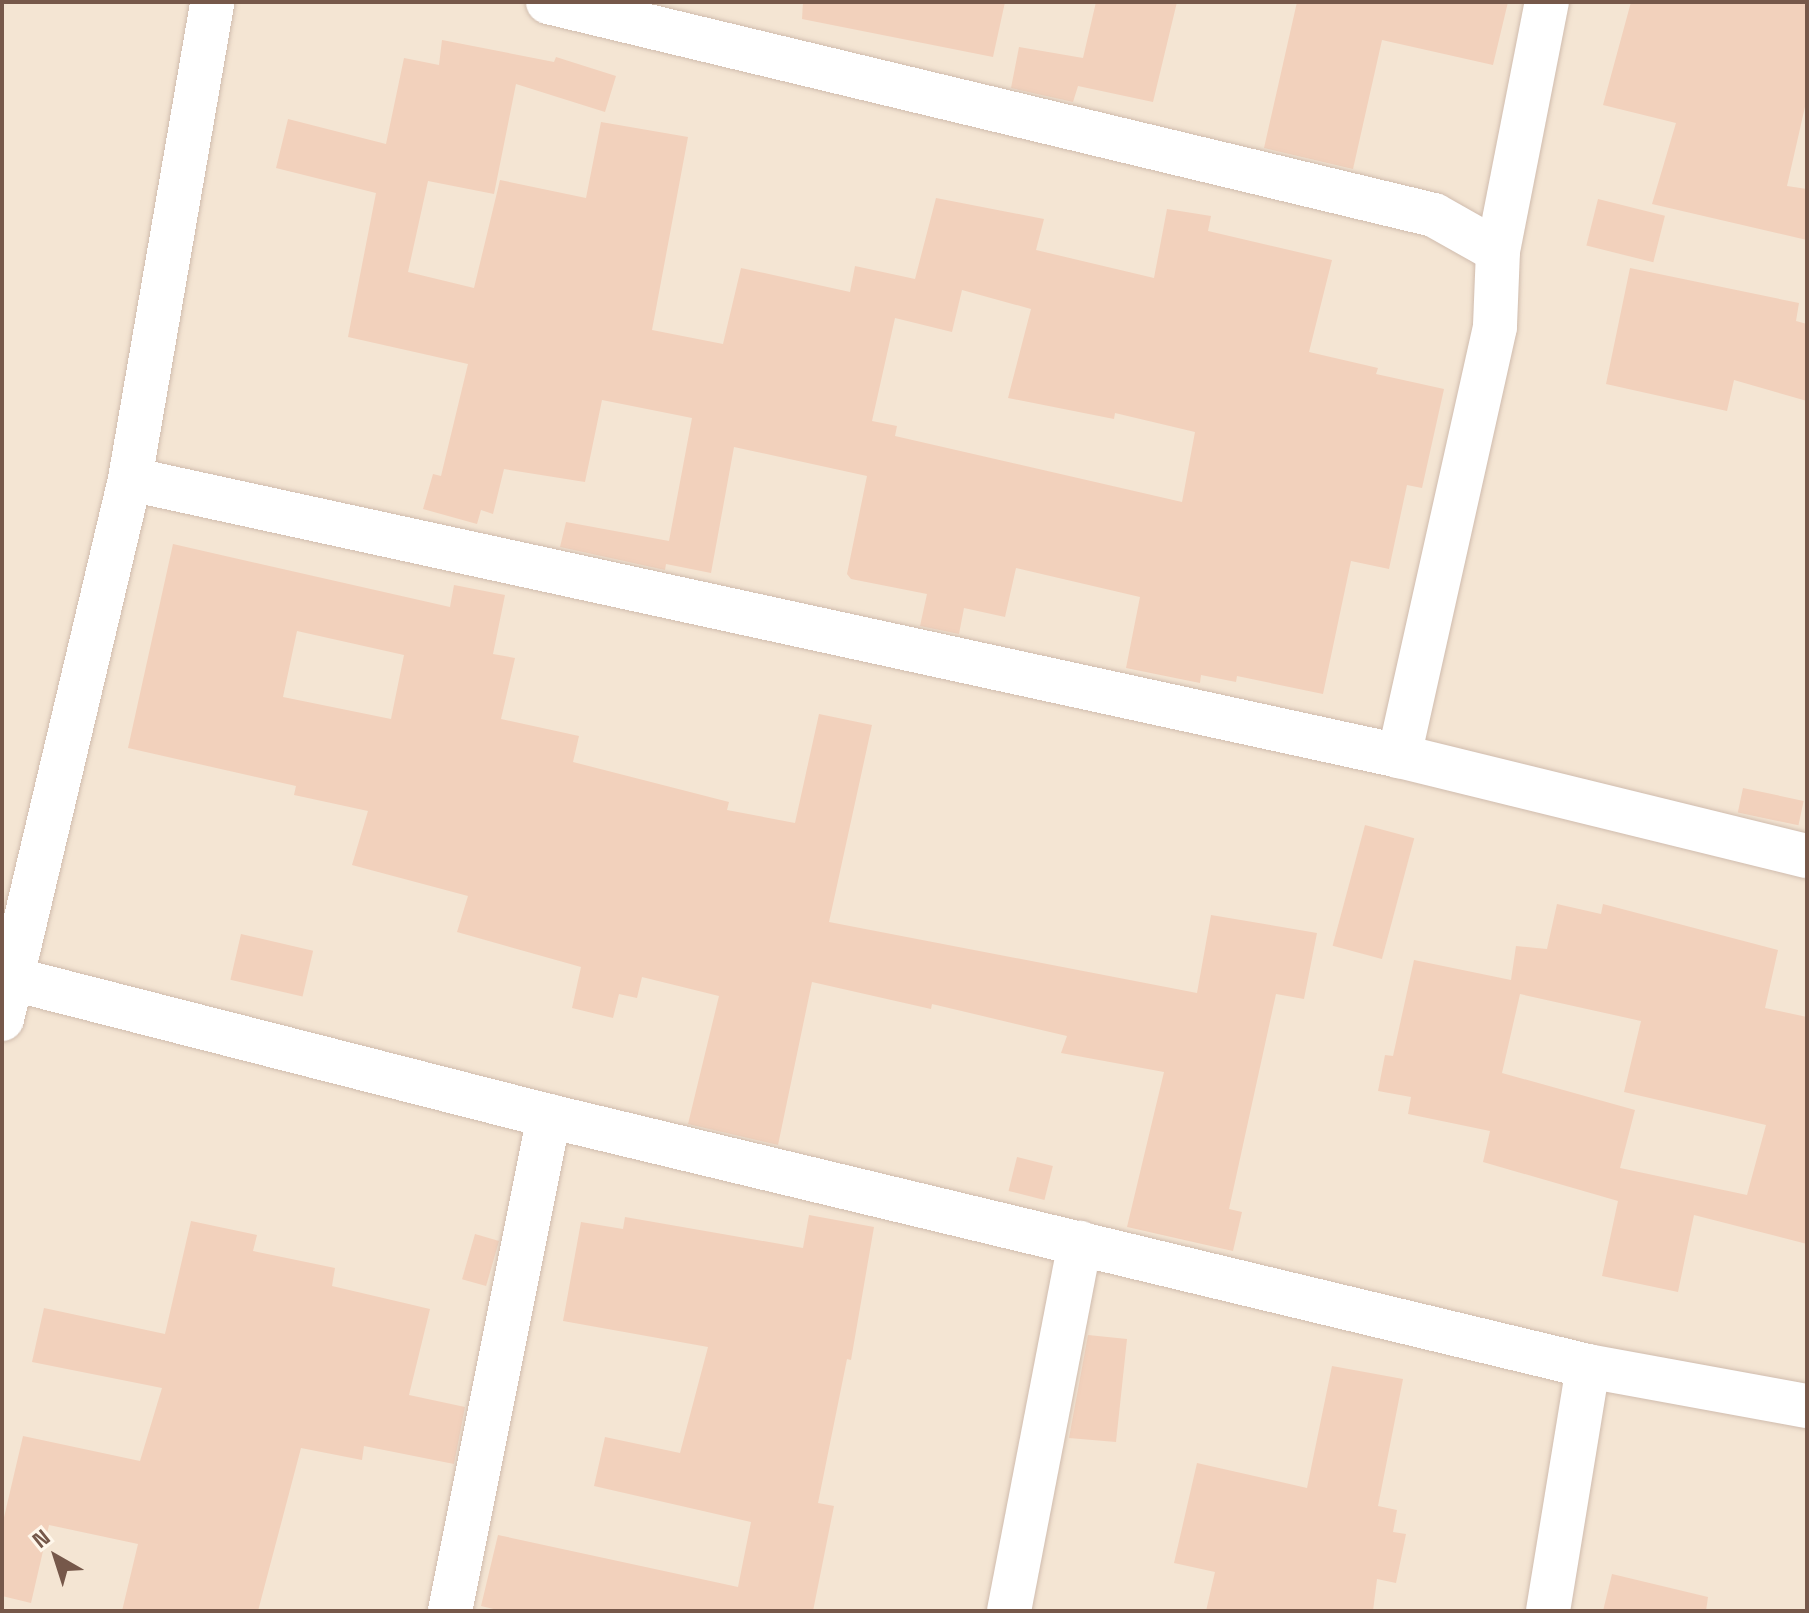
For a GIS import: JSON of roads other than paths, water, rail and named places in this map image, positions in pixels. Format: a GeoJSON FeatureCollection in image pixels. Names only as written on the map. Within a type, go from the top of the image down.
{"type":"FeatureCollection","features":[{"type":"Feature","properties":{"kind":"street"},"geometry":{"type":"LineString","coordinates":[[212,2],[130,479],[7,999],[549,1116],[1588,1366],[1807,1406]]}},
{"type":"Feature","properties":{"kind":"street"},"geometry":{"type":"LineString","coordinates":[[548,2],[1434,215],[1498,251]]}},
{"type":"Feature","properties":{"kind":"street"},"geometry":{"type":"LineString","coordinates":[[1399,756],[1495,327],[1498,251],[1547,2]]}},
{"type":"Feature","properties":{"kind":"street"},"geometry":{"type":"LineString","coordinates":[[130,479],[1399,756],[1807,856]]}},
{"type":"Feature","properties":{"kind":"street"},"geometry":{"type":"LineString","coordinates":[[450,1611],[549,1116]]}},
{"type":"Feature","properties":{"kind":"street"},"geometry":{"type":"LineString","coordinates":[[1009,1611],[1080,1243]]}},
{"type":"Feature","properties":{"kind":"street"},"geometry":{"type":"LineString","coordinates":[[1548,1611],[1588,1366]]}}]}
